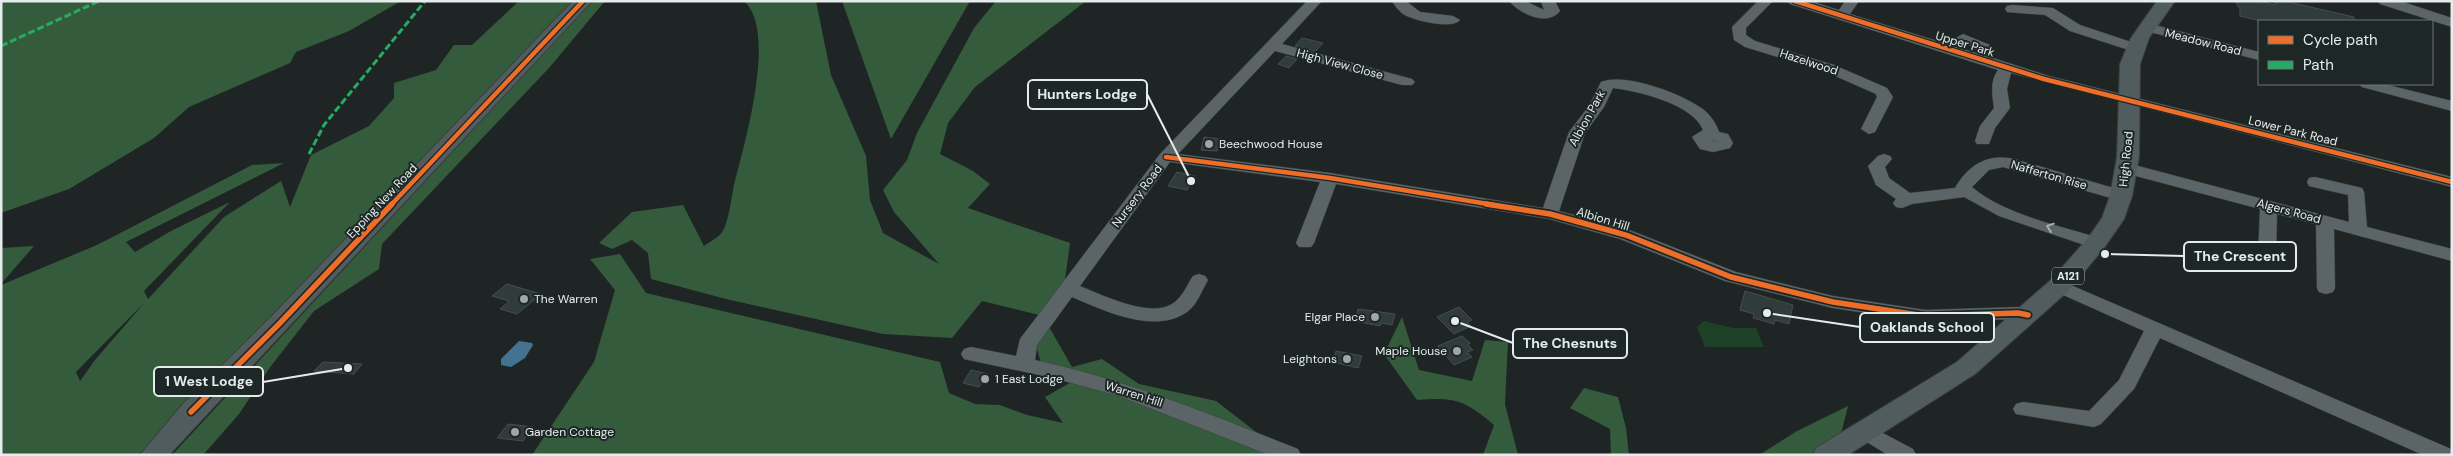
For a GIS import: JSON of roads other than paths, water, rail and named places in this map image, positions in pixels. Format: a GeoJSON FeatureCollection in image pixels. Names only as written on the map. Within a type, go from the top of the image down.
{"type":"FeatureCollection","features":[{"type":"Feature","properties":{"kind":"main road","name":"Epping New Road"},"geometry":{"type":"LineString","coordinates":[[153,455],[191,412],[364,235],[583,1]]}},
{"type":"Feature","properties":{"kind":"main road","name":"High Road"},"geometry":{"type":"LineString","coordinates":[[1826,455],[1966,368],[2060,286],[2096,243],[2113,219],[2121,196],[2127,168],[2130,64],[2135,48],[2147,27],[2166,1]]}},
{"type":"Feature","properties":{"kind":"street","name":"Nursery Road"},"geometry":{"type":"LineString","coordinates":[[1025,364],[1027,344],[1166,157],[1315,1]]}},
{"type":"Feature","properties":{"kind":"street"},"geometry":{"type":"LineString","coordinates":[[1400,1],[1406,10],[1426,18],[1453,20]]}},
{"type":"Feature","properties":{"kind":"street"},"geometry":{"type":"LineString","coordinates":[[1516,1],[1533,12],[1544,15],[1553,11],[1548,1]]}},
{"type":"Feature","properties":{"kind":"street","name":"Hazelwood"},"geometry":{"type":"LineString","coordinates":[[1766,1],[1739,27],[1739,37],[1750,44],[1829,68],[1882,91],[1885,97],[1869,130]]}},
{"type":"Feature","properties":{"kind":"street","name":"Upper Park"},"geometry":{"type":"LineString","coordinates":[[1795,1],[1841,17],[2044,79],[2130,100]]}},
{"type":"Feature","properties":{"kind":"street"},"geometry":{"type":"LineString","coordinates":[[1841,17],[1852,1]]}},
{"type":"Feature","properties":{"kind":"street"},"geometry":{"type":"LineString","coordinates":[[2384,1],[2452,23]]}},
{"type":"Feature","properties":{"kind":"street"},"geometry":{"type":"LineString","coordinates":[[2012,9],[2048,11],[2075,28],[2135,48]]}},
{"type":"Feature","properties":{"kind":"street","name":"Meadow Road"},"geometry":{"type":"LineString","coordinates":[[2147,27],[2258,56]]}},
{"type":"Feature","properties":{"kind":"street"},"geometry":{"type":"LineString","coordinates":[[1963,38],[1985,48],[1982,60]]}},
{"type":"Feature","properties":{"kind":"street","name":"High View Close"},"geometry":{"type":"LineString","coordinates":[[1274,46],[1407,82]]}},
{"type":"Feature","properties":{"kind":"street"},"geometry":{"type":"LineString","coordinates":[[1983,141],[1988,126],[1995,120],[2002,108],[1999,89],[2002,74],[2008,67]]}},
{"type":"Feature","properties":{"kind":"street","name":"Albion Park"},"geometry":{"type":"LineString","coordinates":[[1550,214],[1570,148],[1577,132],[1596,107],[1606,85],[1623,83],[1647,89],[1692,108],[1702,116],[1712,129],[1712,134]]}},
{"type":"Feature","properties":{"kind":"street"},"geometry":{"type":"LineString","coordinates":[[2371,85],[2452,106]]}},
{"type":"Feature","properties":{"kind":"street","name":"Lower Park Road"},"geometry":{"type":"LineString","coordinates":[[2130,100],[2452,182]]}},
{"type":"Feature","properties":{"kind":"street","name":"Albion Hill"},"geometry":{"type":"LineString","coordinates":[[1166,157],[1330,178],[1550,214],[1626,235],[1731,277],[1834,302],[1925,316],[2028,315]]}},
{"type":"Feature","properties":{"kind":"street"},"geometry":{"type":"LineString","coordinates":[[1884,159],[1876,166],[1882,181],[1905,201],[1966,192],[1994,209],[2096,243]]}},
{"type":"Feature","properties":{"kind":"street","name":"Nafferton Rise"},"geometry":{"type":"LineString","coordinates":[[1966,192],[1963,188],[1976,170],[1984,164],[1997,161],[2012,163],[2121,196]]}},
{"type":"Feature","properties":{"kind":"street","name":"Algers Road"},"geometry":{"type":"LineString","coordinates":[[2127,168],[2452,255]]}},
{"type":"Feature","properties":{"kind":"street"},"geometry":{"type":"LineString","coordinates":[[1305,243],[1330,178]]}},
{"type":"Feature","properties":{"kind":"street"},"geometry":{"type":"LineString","coordinates":[[2315,182],[2356,192],[2358,230]]}},
{"type":"Feature","properties":{"kind":"street"},"geometry":{"type":"LineString","coordinates":[[2248,263],[2260,264],[2267,260],[2269,206]]}},
{"type":"Feature","properties":{"kind":"street"},"geometry":{"type":"LineString","coordinates":[[2325,221],[2326,288]]}},
{"type":"Feature","properties":{"kind":"street"},"geometry":{"type":"LineString","coordinates":[[1069,289],[1145,314],[1166,313],[1178,310],[1199,280]]}},
{"type":"Feature","properties":{"kind":"street"},"geometry":{"type":"LineString","coordinates":[[2060,286],[2444,455]]}},
{"type":"Feature","properties":{"kind":"street"},"geometry":{"type":"LineString","coordinates":[[2023,410],[2094,419],[2127,384],[2155,329]]}},
{"type":"Feature","properties":{"kind":"street","name":"Warren Hill"},"geometry":{"type":"LineString","coordinates":[[971,354],[1025,364],[1102,384],[1191,414],[1291,455]]}},
{"type":"Feature","properties":{"kind":"street"},"geometry":{"type":"LineString","coordinates":[[1864,431],[1906,455]]}},
{"type":"Feature","properties":{"kind":"water"},"geometry":{"type":"Polygon","coordinates":[[[519,341],[532,343],[533,345],[525,358],[511,367],[501,365],[501,359],[519,341]]]}},
{"type":"Feature","properties":{"kind":"place","name":"Beechwood House"},"geometry":{"type":"Point","coordinates":[1209,144]}},
{"type":"Feature","properties":{"kind":"place","name":"Hunters Lodge"},"geometry":{"type":"Point","coordinates":[1191,181]}},
{"type":"Feature","properties":{"kind":"place","name":"The Crescent"},"geometry":{"type":"Point","coordinates":[2105,254]}},
{"type":"Feature","properties":{"kind":"place","name":"The Warren"},"geometry":{"type":"Point","coordinates":[524,299]}},
{"type":"Feature","properties":{"kind":"place","name":"Oaklands School"},"geometry":{"type":"Point","coordinates":[1767,313]}},
{"type":"Feature","properties":{"kind":"place","name":"Elgar Place"},"geometry":{"type":"Point","coordinates":[1375,317]}},
{"type":"Feature","properties":{"kind":"place","name":"The Chesnuts"},"geometry":{"type":"Point","coordinates":[1455,321]}},
{"type":"Feature","properties":{"kind":"place","name":"Maple House"},"geometry":{"type":"Point","coordinates":[1457,351]}},
{"type":"Feature","properties":{"kind":"place","name":"Leightons"},"geometry":{"type":"Point","coordinates":[1347,359]}},
{"type":"Feature","properties":{"kind":"place","name":"1 West Lodge"},"geometry":{"type":"Point","coordinates":[348,368]}},
{"type":"Feature","properties":{"kind":"place","name":"1 East Lodge"},"geometry":{"type":"Point","coordinates":[985,379]}},
{"type":"Feature","properties":{"kind":"place","name":"Garden Cottage"},"geometry":{"type":"Point","coordinates":[515,432]}}]}
